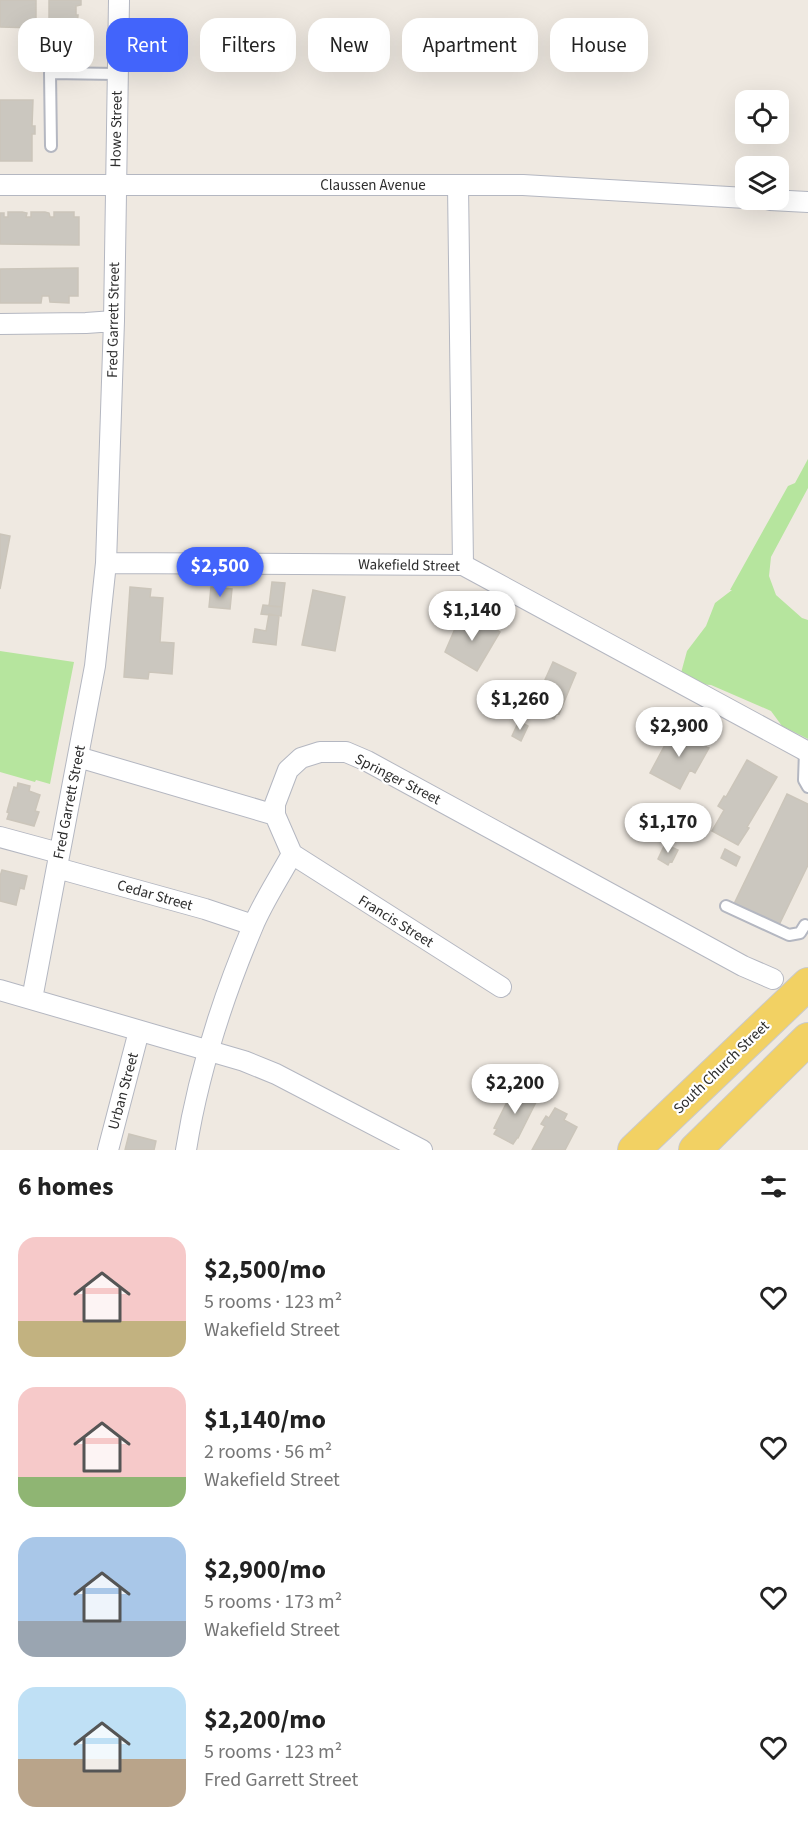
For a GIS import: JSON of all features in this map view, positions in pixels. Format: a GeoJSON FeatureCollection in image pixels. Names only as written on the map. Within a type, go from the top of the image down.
{"type":"FeatureCollection","features":[{"type":"Feature","properties":{"kind":"main road","name":"South Church Street"},"geometry":{"type":"LineString","coordinates":[[634,1150],[808,984]]}},
{"type":"Feature","properties":{"kind":"main road"},"geometry":{"type":"LineString","coordinates":[[695,1150],[808,1039]]}},
{"type":"Feature","properties":{"kind":"street","name":"Howe Street"},"geometry":{"type":"LineString","coordinates":[[115,186],[119,0]]}},
{"type":"Feature","properties":{"kind":"street","name":"Claussen Avenue"},"geometry":{"type":"LineString","coordinates":[[0,185],[524,185],[735,197]]}},
{"type":"Feature","properties":{"kind":"street"},"geometry":{"type":"LineString","coordinates":[[458,185],[463,565]]}},
{"type":"Feature","properties":{"kind":"street","name":"Fred Garrett Street"},"geometry":{"type":"LineString","coordinates":[[33,999],[95,666],[106,563],[114,321],[115,186]]}},
{"type":"Feature","properties":{"kind":"street"},"geometry":{"type":"LineString","coordinates":[[789,201],[808,202]]}},
{"type":"Feature","properties":{"kind":"street"},"geometry":{"type":"LineString","coordinates":[[0,324],[114,321]]}},
{"type":"Feature","properties":{"kind":"street","name":"Wakefield Street"},"geometry":{"type":"LineString","coordinates":[[106,563],[463,565],[807,752]]}},
{"type":"Feature","properties":{"kind":"street","name":"Springer Street"},"geometry":{"type":"LineString","coordinates":[[275,815],[275,804],[288,770],[301,758],[320,752],[346,752],[368,761],[742,966],[773,979]]}},
{"type":"Feature","properties":{"kind":"street"},"geometry":{"type":"LineString","coordinates":[[78,757],[275,815],[292,854],[253,925],[209,1050],[186,1150]]}},
{"type":"Feature","properties":{"kind":"street","name":"Cedar Street"},"geometry":{"type":"LineString","coordinates":[[0,837],[58,861],[253,925]]}},
{"type":"Feature","properties":{"kind":"street","name":"Francis Street"},"geometry":{"type":"LineString","coordinates":[[292,854],[501,987]]}},
{"type":"Feature","properties":{"kind":"street"},"geometry":{"type":"LineString","coordinates":[[0,990],[209,1050],[276,1074],[422,1150]]}},
{"type":"Feature","properties":{"kind":"street","name":"Urban Street"},"geometry":{"type":"LineString","coordinates":[[108,1150],[139,1031]]}},
{"type":"Feature","properties":{"kind":"lane"},"geometry":{"type":"LineString","coordinates":[[51,146],[50,73],[117,74]]}},
{"type":"Feature","properties":{"kind":"lane"},"geometry":{"type":"LineString","coordinates":[[807,752],[804,780],[808,787]]}},
{"type":"Feature","properties":{"kind":"lane"},"geometry":{"type":"LineString","coordinates":[[726,906],[789,935],[800,933],[807,924]]}},
{"type":"Feature","properties":{"kind":"green space"},"geometry":{"type":"Polygon","coordinates":[[[808,459],[808,488],[771,557],[769,576],[776,595],[802,618],[808,620],[808,739],[782,726],[771,711],[711,685],[698,684],[681,673],[687,651],[706,626],[715,603],[732,590],[730,590],[788,486],[795,483],[808,459]]]}},
{"type":"Feature","properties":{"kind":"green space"},"geometry":{"type":"Polygon","coordinates":[[[0,651],[74,662],[50,784],[0,772],[0,651]]]}},
{"type":"Feature","properties":{"kind":"building"},"geometry":{"type":"Polygon","coordinates":[[[0,0],[36,0],[36,18],[18,18],[18,28],[0,27],[0,0]]]}},
{"type":"Feature","properties":{"kind":"building"},"geometry":{"type":"Polygon","coordinates":[[[49,0],[81,0],[81,5],[76,6],[78,18],[49,18],[49,0]]]}},
{"type":"Feature","properties":{"kind":"building"},"geometry":{"type":"Polygon","coordinates":[[[0,100],[33,100],[32,126],[35,126],[35,134],[32,134],[32,161],[0,161],[0,100]]]}},
{"type":"Feature","properties":{"kind":"building"},"geometry":{"type":"Polygon","coordinates":[[[8,212],[27,213],[26,217],[31,217],[31,212],[45,212],[49,213],[50,217],[54,217],[54,212],[74,212],[74,217],[79,217],[79,245],[0,244],[0,213],[8,217],[8,212]]]}},
{"type":"Feature","properties":{"kind":"building"},"geometry":{"type":"Polygon","coordinates":[[[78,268],[78,296],[69,296],[69,303],[50,302],[49,296],[42,296],[41,303],[0,303],[0,269],[78,268]]]}},
{"type":"Feature","properties":{"kind":"building"},"geometry":{"type":"Polygon","coordinates":[[[0,534],[10,536],[0,589],[0,534]]]}},
{"type":"Feature","properties":{"kind":"building"},"geometry":{"type":"Polygon","coordinates":[[[272,582],[285,583],[282,607],[269,606],[272,582]]]}},
{"type":"Feature","properties":{"kind":"building"},"geometry":{"type":"Polygon","coordinates":[[[130,587],[151,589],[150,597],[163,598],[160,642],[174,643],[172,674],[149,672],[148,679],[124,677],[130,587]]]}},
{"type":"Feature","properties":{"kind":"building"},"geometry":{"type":"Polygon","coordinates":[[[211,587],[232,589],[230,609],[209,607],[211,587]]]}},
{"type":"Feature","properties":{"kind":"building"},"geometry":{"type":"Polygon","coordinates":[[[313,590],[345,597],[335,651],[302,645],[313,590]]]}},
{"type":"Feature","properties":{"kind":"building"},"geometry":{"type":"Polygon","coordinates":[[[263,605],[282,607],[281,616],[261,614],[263,605]]]}},
{"type":"Feature","properties":{"kind":"building"},"geometry":{"type":"Polygon","coordinates":[[[269,614],[279,616],[276,645],[253,642],[255,629],[266,631],[269,614]]]}},
{"type":"Feature","properties":{"kind":"building"},"geometry":{"type":"Polygon","coordinates":[[[465,614],[480,621],[480,619],[500,632],[477,671],[445,652],[457,624],[459,626],[465,614]]]}},
{"type":"Feature","properties":{"kind":"building"},"geometry":{"type":"Polygon","coordinates":[[[553,662],[576,673],[559,714],[557,713],[554,719],[531,709],[540,691],[537,689],[541,681],[544,682],[553,662]]]}},
{"type":"Feature","properties":{"kind":"building"},"geometry":{"type":"Polygon","coordinates":[[[519,721],[528,726],[521,741],[512,736],[519,721]]]}},
{"type":"Feature","properties":{"kind":"building"},"geometry":{"type":"Polygon","coordinates":[[[674,728],[707,744],[706,747],[709,748],[695,773],[690,770],[680,789],[650,773],[674,728]]]}},
{"type":"Feature","properties":{"kind":"building"},"geometry":{"type":"Polygon","coordinates":[[[747,760],[777,777],[738,845],[712,831],[724,810],[718,806],[724,796],[726,797],[747,760]]]}},
{"type":"Feature","properties":{"kind":"building"},"geometry":{"type":"Polygon","coordinates":[[[18,783],[30,786],[29,791],[40,795],[35,811],[39,812],[34,826],[7,819],[14,787],[17,788],[18,783]]]}},
{"type":"Feature","properties":{"kind":"building"},"geometry":{"type":"Polygon","coordinates":[[[787,794],[808,804],[808,865],[779,925],[734,904],[787,794]]]}},
{"type":"Feature","properties":{"kind":"building"},"geometry":{"type":"Polygon","coordinates":[[[665,844],[678,850],[668,865],[658,859],[665,844]]]}},
{"type":"Feature","properties":{"kind":"building"},"geometry":{"type":"Polygon","coordinates":[[[725,849],[740,857],[736,866],[721,858],[725,849]]]}},
{"type":"Feature","properties":{"kind":"building"},"geometry":{"type":"Polygon","coordinates":[[[2,870],[27,876],[24,889],[20,888],[16,905],[0,901],[2,870]]]}},
{"type":"Feature","properties":{"kind":"building"},"geometry":{"type":"Polygon","coordinates":[[[515,1086],[537,1100],[513,1144],[494,1134],[497,1129],[494,1128],[515,1086]]]}},
{"type":"Feature","properties":{"kind":"building"},"geometry":{"type":"Polygon","coordinates":[[[555,1108],[567,1114],[564,1120],[577,1127],[565,1150],[532,1150],[545,1126],[541,1124],[546,1116],[549,1118],[555,1108]]]}},
{"type":"Feature","properties":{"kind":"building"},"geometry":{"type":"Polygon","coordinates":[[[129,1134],[156,1141],[154,1150],[125,1150],[129,1134]]]}}]}
